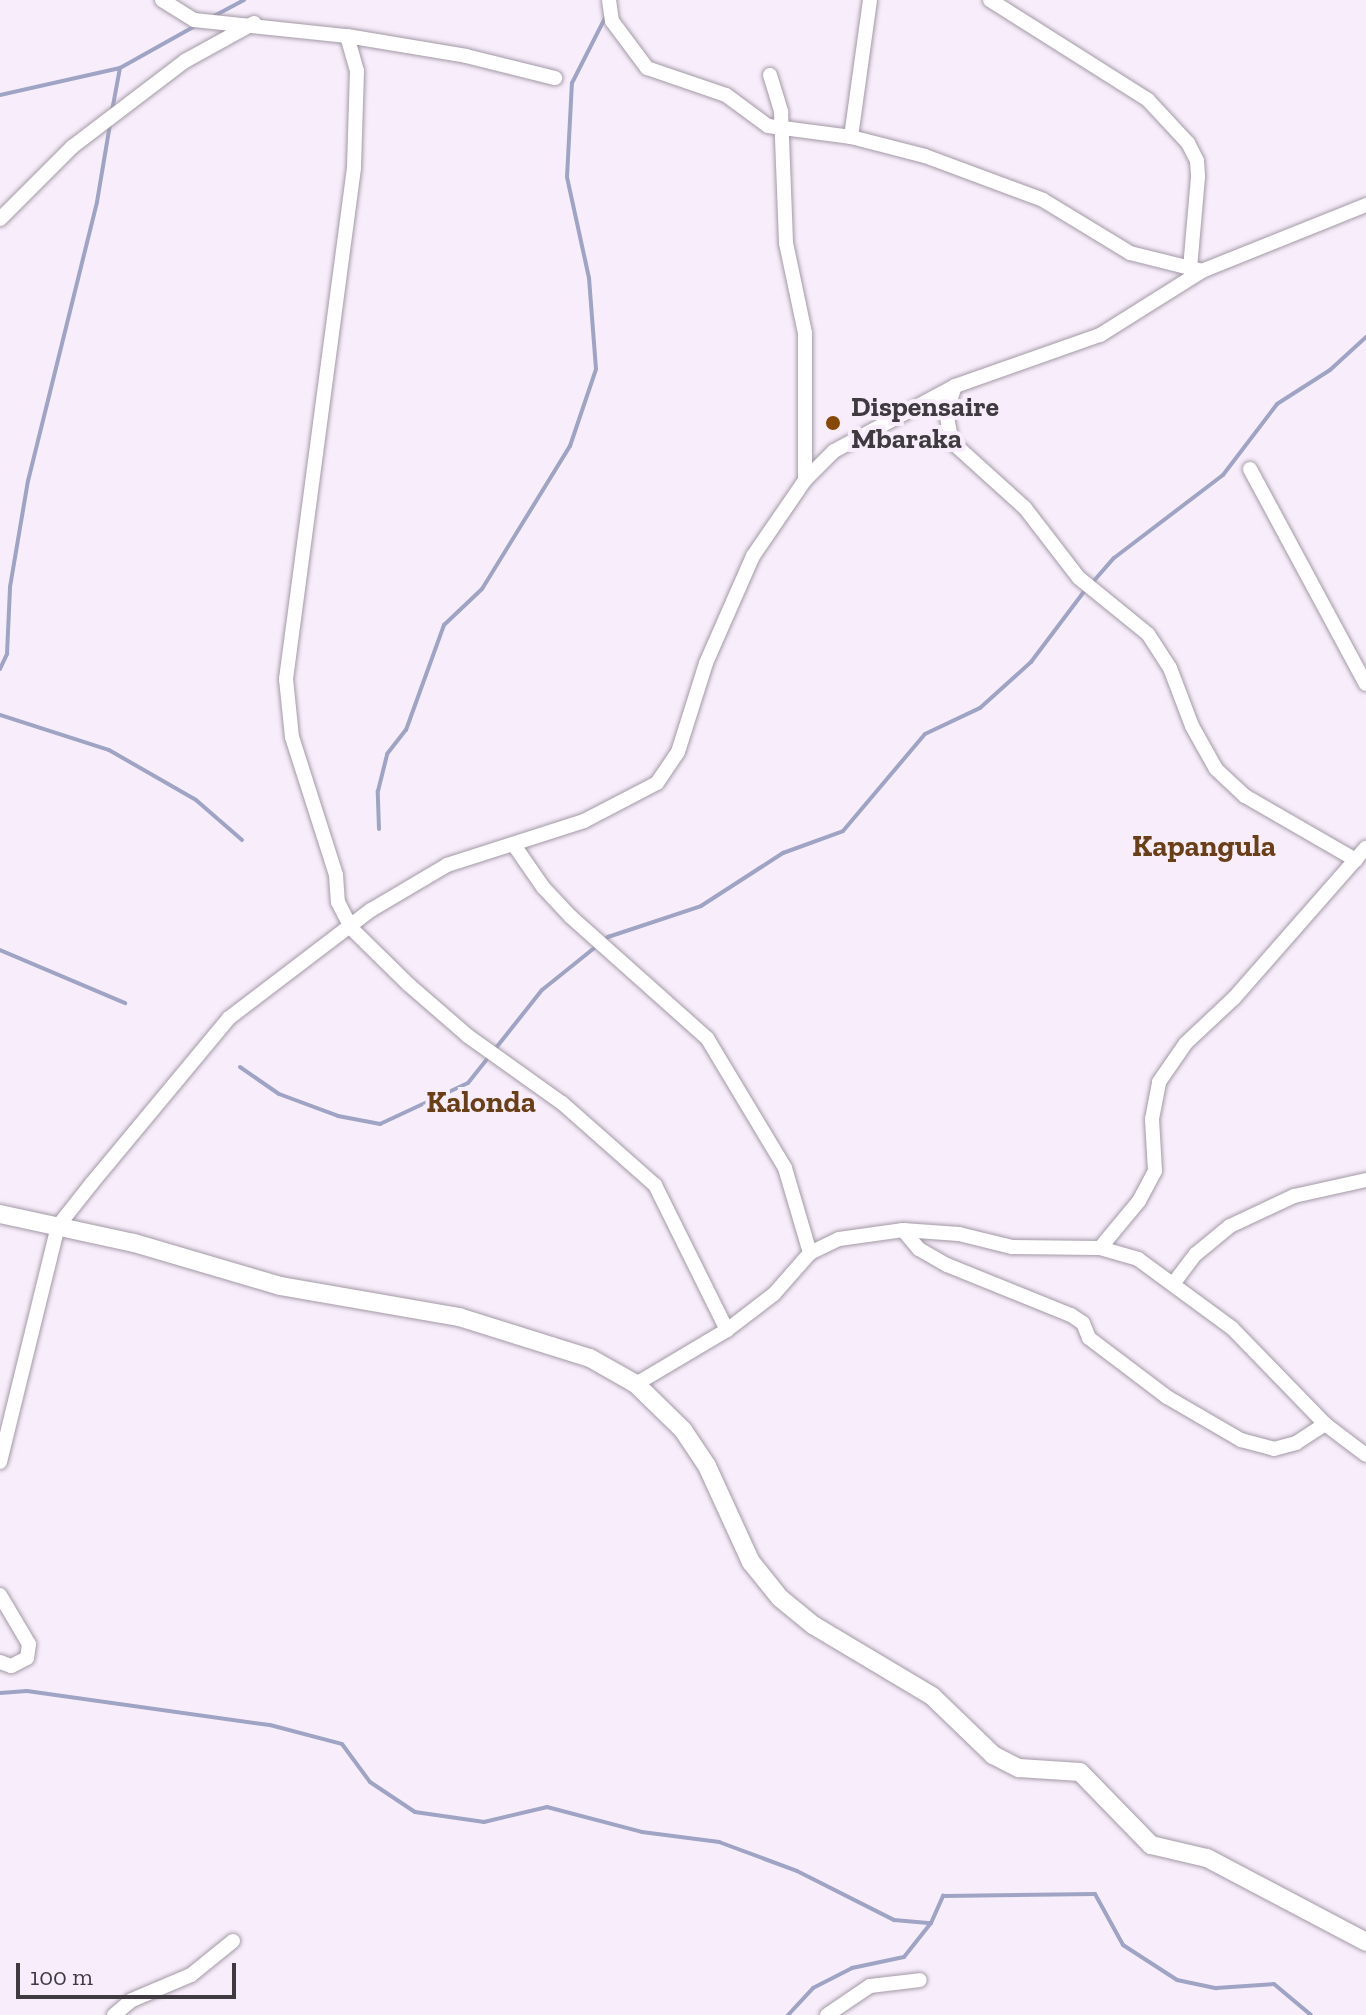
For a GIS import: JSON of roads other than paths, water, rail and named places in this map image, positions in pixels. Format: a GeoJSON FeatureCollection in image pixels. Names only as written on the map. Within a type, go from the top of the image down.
{"type":"FeatureCollection","features":[{"type":"Feature","properties":{"kind":"street"},"geometry":{"type":"LineString","coordinates":[[162,0],[194,20],[255,23],[347,36],[466,56],[555,78]]}},
{"type":"Feature","properties":{"kind":"street"},"geometry":{"type":"LineString","coordinates":[[609,0],[612,21],[647,68],[726,95],[780,131],[851,137],[925,156],[1043,200],[1113,245],[1196,269]]}},
{"type":"Feature","properties":{"kind":"street"},"geometry":{"type":"LineString","coordinates":[[851,137],[870,0]]}},
{"type":"Feature","properties":{"kind":"street"},"geometry":{"type":"LineString","coordinates":[[990,0],[1148,100],[1188,143],[1198,177],[1196,269]]}},
{"type":"Feature","properties":{"kind":"street"},"geometry":{"type":"LineString","coordinates":[[0,219],[72,147],[185,61],[255,23]]}},
{"type":"Feature","properties":{"kind":"street"},"geometry":{"type":"LineString","coordinates":[[347,36],[357,71],[355,153],[286,679],[304,784],[336,875],[338,902],[351,928],[468,1036],[532,1079],[655,1185],[727,1330]]}},
{"type":"Feature","properties":{"kind":"street"},"geometry":{"type":"LineString","coordinates":[[770,75],[779,98],[786,243],[805,333],[805,480]]}},
{"type":"Feature","properties":{"kind":"street"},"geometry":{"type":"LineString","coordinates":[[0,1462],[58,1226],[229,1018],[351,928],[447,865],[514,845],[643,794],[668,770],[741,580],[805,480],[859,434],[955,386],[1100,335],[1196,269],[1366,205]]}},
{"type":"Feature","properties":{"kind":"street"},"geometry":{"type":"LineString","coordinates":[[955,386],[946,412],[952,442],[1025,508],[1079,578],[1148,634],[1216,769],[1245,796],[1356,860]]}},
{"type":"Feature","properties":{"kind":"street"},"geometry":{"type":"LineString","coordinates":[[1250,469],[1366,684]]}},
{"type":"Feature","properties":{"kind":"street"},"geometry":{"type":"LineString","coordinates":[[514,845],[543,887],[571,917],[707,1038],[785,1168],[810,1253]]}},
{"type":"Feature","properties":{"kind":"street"},"geometry":{"type":"LineString","coordinates":[[1100,1248],[1139,1201],[1155,1171],[1152,1119],[1159,1082],[1186,1043],[1234,998],[1366,848]]}},
{"type":"Feature","properties":{"kind":"street"},"geometry":{"type":"LineString","coordinates":[[1173,1284],[1196,1254],[1230,1226],[1294,1196],[1366,1180]]}},
{"type":"Feature","properties":{"kind":"street"},"geometry":{"type":"LineString","coordinates":[[0,1214],[134,1243],[280,1286],[459,1317],[590,1358],[636,1384],[683,1430],[707,1466],[751,1562],[780,1598],[813,1625],[932,1696],[993,1755],[1019,1768],[1080,1772],[1151,1845],[1207,1858],[1366,1942]]}},
{"type":"Feature","properties":{"kind":"street"},"geometry":{"type":"LineString","coordinates":[[903,1230],[919,1249],[947,1265],[1071,1315],[1083,1323],[1089,1338],[1167,1397],[1241,1440],[1274,1449],[1296,1443],[1325,1424]]}},
{"type":"Feature","properties":{"kind":"street"},"geometry":{"type":"LineString","coordinates":[[636,1384],[727,1330],[774,1294],[810,1253],[839,1239],[903,1230],[959,1234],[1012,1247],[1100,1248],[1138,1259],[1232,1328],[1325,1424],[1366,1455]]}},
{"type":"Feature","properties":{"kind":"street"},"geometry":{"type":"LineString","coordinates":[[0,1595],[29,1644],[27,1658],[11,1666],[0,1662]]}},
{"type":"Feature","properties":{"kind":"street"},"geometry":{"type":"LineString","coordinates":[[114,2015],[132,2000],[191,1975],[233,1941]]}},
{"type":"Feature","properties":{"kind":"street"},"geometry":{"type":"LineString","coordinates":[[827,2015],[870,1986],[920,1980]]}},
{"type":"Feature","properties":{"kind":"waterway"},"geometry":{"type":"LineString","coordinates":[[214,16],[244,0]]}},
{"type":"Feature","properties":{"kind":"waterway"},"geometry":{"type":"LineString","coordinates":[[379,829],[378,791],[387,754],[406,730],[444,625],[482,589],[570,446],[596,369],[589,278],[567,177],[572,83],[607,14]]}},
{"type":"Feature","properties":{"kind":"waterway"},"geometry":{"type":"LineString","coordinates":[[0,95],[120,68],[195,26]]}},
{"type":"Feature","properties":{"kind":"waterway"},"geometry":{"type":"LineString","coordinates":[[112,111],[120,68]]}},
{"type":"Feature","properties":{"kind":"waterway"},"geometry":{"type":"LineString","coordinates":[[0,669],[7,654],[10,587],[28,481],[97,202],[110,124]]}},
{"type":"Feature","properties":{"kind":"waterway"},"geometry":{"type":"LineString","coordinates":[[1092,583],[1114,558],[1223,475],[1277,404],[1330,370],[1366,337]]}},
{"type":"Feature","properties":{"kind":"waterway"},"geometry":{"type":"LineString","coordinates":[[240,1067],[279,1094],[338,1116],[380,1124],[468,1083],[542,990],[608,937],[701,906],[783,853],[843,831],[925,734],[980,708],[1031,662],[1086,589]]}},
{"type":"Feature","properties":{"kind":"waterway"},"geometry":{"type":"LineString","coordinates":[[0,715],[109,750],[196,800],[242,840]]}},
{"type":"Feature","properties":{"kind":"waterway"},"geometry":{"type":"LineString","coordinates":[[0,950],[125,1003]]}},
{"type":"Feature","properties":{"kind":"waterway"},"geometry":{"type":"LineString","coordinates":[[0,1693],[27,1691],[270,1725],[342,1744],[370,1782],[415,1812],[484,1822],[547,1807],[642,1832],[719,1842],[797,1871],[894,1920],[931,1923]]}},
{"type":"Feature","properties":{"kind":"waterway"},"geometry":{"type":"LineString","coordinates":[[788,2015],[813,1988],[852,1968],[904,1957],[931,1923],[943,1896],[1095,1894],[1123,1945],[1177,1980],[1216,1988],[1274,1984],[1311,2015]]}},
{"type":"Feature","properties":{"kind":"place","name":"Dispensaire Mbaraka"},"geometry":{"type":"Point","coordinates":[833,423]}},
{"type":"Feature","properties":{"kind":"district","name":"Kapangula"},"geometry":{"type":"Point","coordinates":[1204,846]}},
{"type":"Feature","properties":{"kind":"district","name":"Kalonda"},"geometry":{"type":"Point","coordinates":[481,1102]}}]}
